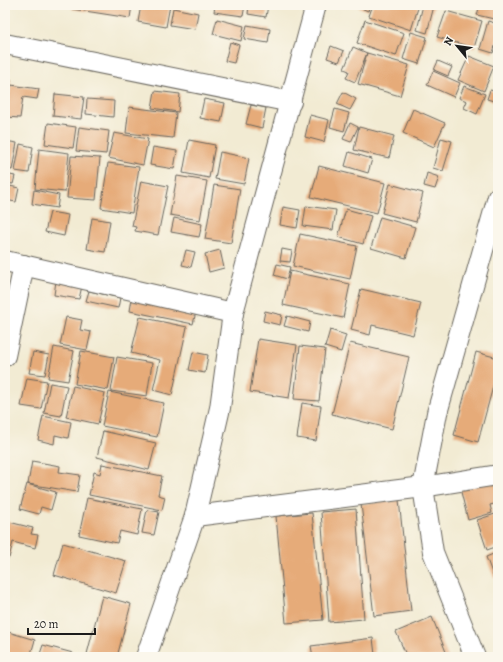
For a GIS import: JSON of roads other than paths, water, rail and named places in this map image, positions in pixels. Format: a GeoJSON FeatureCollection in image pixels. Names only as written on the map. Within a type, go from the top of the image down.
{"type":"FeatureCollection","features":[{"type":"Feature","properties":{"kind":"street"},"geometry":{"type":"LineString","coordinates":[[146,657],[195,516],[220,408],[233,313],[316,5]]}},
{"type":"Feature","properties":{"kind":"street"},"geometry":{"type":"LineString","coordinates":[[5,44],[291,102]]}},
{"type":"Feature","properties":{"kind":"street"},"geometry":{"type":"LineString","coordinates":[[476,657],[433,552],[423,487],[437,413],[498,197]]}},
{"type":"Feature","properties":{"kind":"street"},"geometry":{"type":"LineString","coordinates":[[5,261],[233,313]]}},
{"type":"Feature","properties":{"kind":"street"},"geometry":{"type":"LineString","coordinates":[[5,356],[24,265]]}},
{"type":"Feature","properties":{"kind":"street"},"geometry":{"type":"LineString","coordinates":[[195,516],[423,487],[498,474]]}}]}
